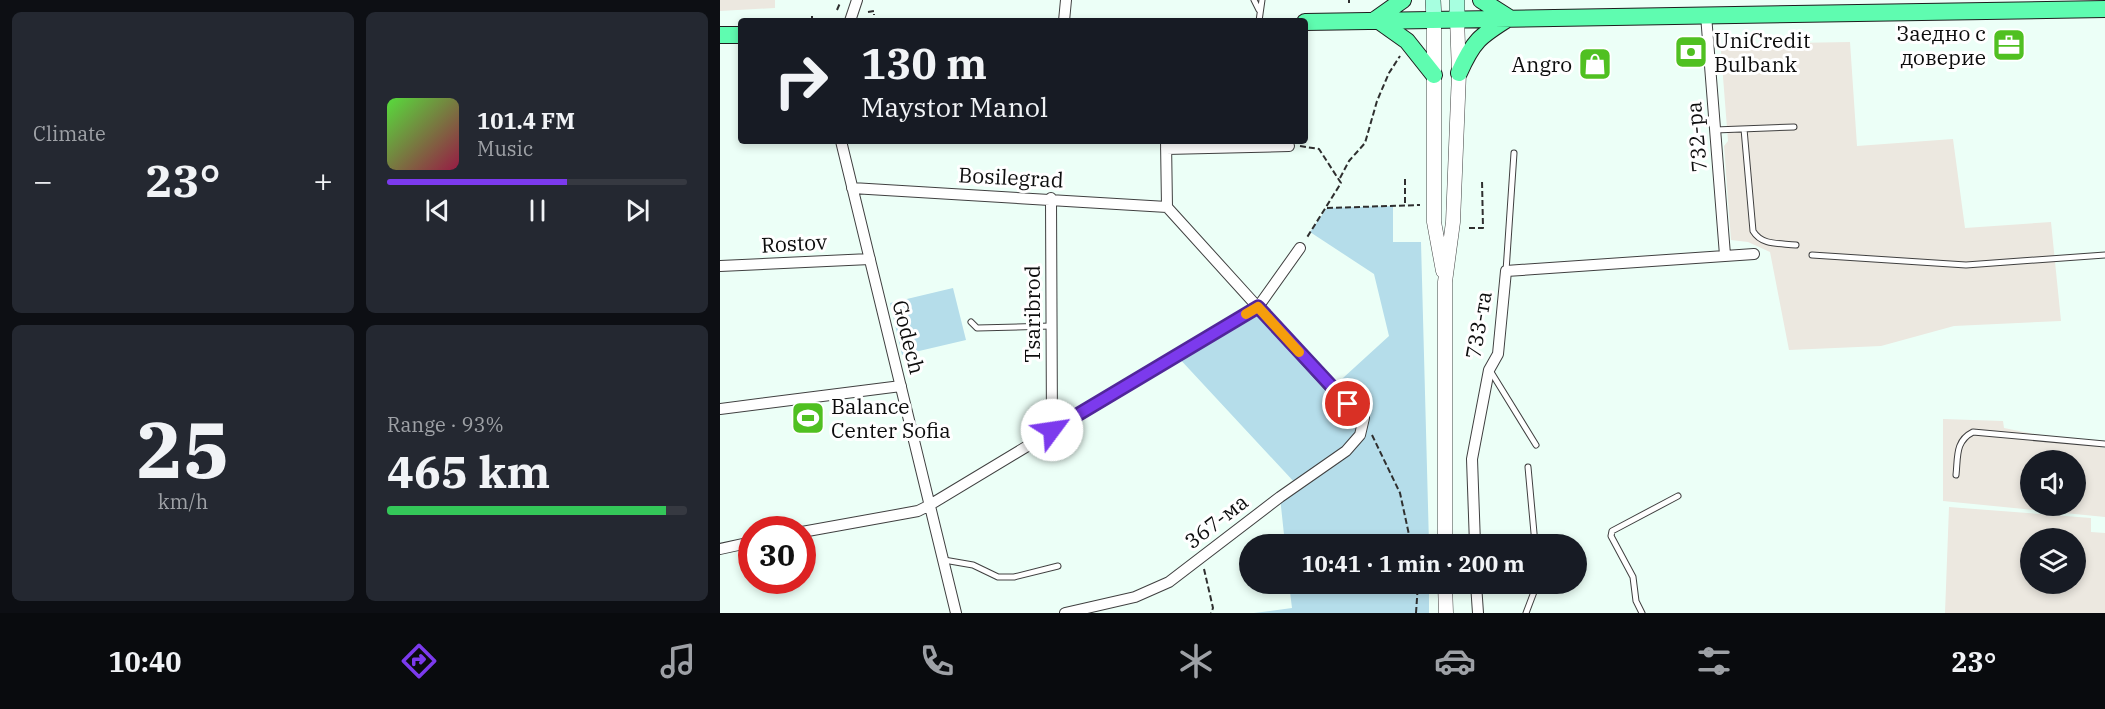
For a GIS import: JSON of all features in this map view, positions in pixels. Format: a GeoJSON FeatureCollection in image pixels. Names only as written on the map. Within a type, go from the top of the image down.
{"type":"FeatureCollection","features":[{"type":"Feature","properties":{"kind":"main road"},"geometry":{"type":"LineString","coordinates":[[1376,19],[1403,0]]}},
{"type":"Feature","properties":{"kind":"main road"},"geometry":{"type":"LineString","coordinates":[[1433,0],[1434,19]]}},
{"type":"Feature","properties":{"kind":"main road"},"geometry":{"type":"LineString","coordinates":[[1456,0],[1457,18]]}},
{"type":"Feature","properties":{"kind":"main road"},"geometry":{"type":"LineString","coordinates":[[1481,0],[1509,18]]}},
{"type":"Feature","properties":{"kind":"main road"},"geometry":{"type":"LineString","coordinates":[[1308,22],[2105,9]]}},
{"type":"Feature","properties":{"kind":"main road"},"geometry":{"type":"LineString","coordinates":[[1459,73],[1471,47],[1486,32],[1509,18]]}},
{"type":"Feature","properties":{"kind":"main road"},"geometry":{"type":"LineString","coordinates":[[1376,19],[1403,37],[1434,75]]}},
{"type":"Feature","properties":{"kind":"main road"},"geometry":{"type":"LineString","coordinates":[[720,35],[738,35]]}},
{"type":"Feature","properties":{"kind":"street"},"geometry":{"type":"LineString","coordinates":[[851,18],[857,0]]}},
{"type":"Feature","properties":{"kind":"street"},"geometry":{"type":"LineString","coordinates":[[1064,18],[1066,0]]}},
{"type":"Feature","properties":{"kind":"street","name":"732-ра"},"geometry":{"type":"LineString","coordinates":[[1706,15],[1725,255]]}},
{"type":"Feature","properties":{"kind":"street"},"geometry":{"type":"LineString","coordinates":[[1445,534],[1445,282],[1453,222],[1459,73],[1457,18]]}},
{"type":"Feature","properties":{"kind":"street"},"geometry":{"type":"LineString","coordinates":[[1434,19],[1434,222],[1445,282]]}},
{"type":"Feature","properties":{"kind":"street","name":"Godech"},"geometry":{"type":"LineString","coordinates":[[842,144],[928,506],[956,613]]}},
{"type":"Feature","properties":{"kind":"street"},"geometry":{"type":"LineString","coordinates":[[1289,147],[1166,145],[1167,207],[1332,389],[1364,418]]}},
{"type":"Feature","properties":{"kind":"street","name":"Bosilegrad"},"geometry":{"type":"LineString","coordinates":[[852,188],[1051,198],[1167,207]]}},
{"type":"Feature","properties":{"kind":"street","name":"Tsaribrod"},"geometry":{"type":"LineString","coordinates":[[1051,198],[1052,430]]}},
{"type":"Feature","properties":{"kind":"street"},"geometry":{"type":"LineString","coordinates":[[816,529],[918,511],[928,506],[1258,307],[1300,248]]}},
{"type":"Feature","properties":{"kind":"street"},"geometry":{"type":"LineString","coordinates":[[1506,271],[1755,254]]}},
{"type":"Feature","properties":{"kind":"street","name":"Rostov"},"geometry":{"type":"LineString","coordinates":[[720,266],[870,259]]}},
{"type":"Feature","properties":{"kind":"street","name":"733-та"},"geometry":{"type":"LineString","coordinates":[[1489,369],[1498,354],[1506,271]]}},
{"type":"Feature","properties":{"kind":"street"},"geometry":{"type":"LineString","coordinates":[[1475,534],[1472,459],[1489,369]]}},
{"type":"Feature","properties":{"kind":"street"},"geometry":{"type":"LineString","coordinates":[[720,409],[901,386]]}},
{"type":"Feature","properties":{"kind":"street","name":"367-ма"},"geometry":{"type":"LineString","coordinates":[[1065,613],[1135,597],[1169,582],[1280,496],[1346,451],[1360,435],[1364,418]]}},
{"type":"Feature","properties":{"kind":"street"},"geometry":{"type":"LineString","coordinates":[[720,549],[738,545]]}},
{"type":"Feature","properties":{"kind":"street"},"geometry":{"type":"LineString","coordinates":[[1445,594],[1446,613]]}},
{"type":"Feature","properties":{"kind":"street"},"geometry":{"type":"LineString","coordinates":[[1477,594],[1478,613]]}},
{"type":"Feature","properties":{"kind":"lane"},"geometry":{"type":"LineString","coordinates":[[1254,0],[1259,9]]}},
{"type":"Feature","properties":{"kind":"lane"},"geometry":{"type":"LineString","coordinates":[[1259,18],[1262,0]]}},
{"type":"Feature","properties":{"kind":"lane"},"geometry":{"type":"LineString","coordinates":[[1715,130],[1794,128]]}},
{"type":"Feature","properties":{"kind":"lane"},"geometry":{"type":"LineString","coordinates":[[1743,129],[1753,231],[1758,239],[1764,242],[1796,245]]}},
{"type":"Feature","properties":{"kind":"lane"},"geometry":{"type":"LineString","coordinates":[[1506,271],[1514,153]]}},
{"type":"Feature","properties":{"kind":"lane"},"geometry":{"type":"LineString","coordinates":[[1812,255],[1966,265],[2105,255]]}},
{"type":"Feature","properties":{"kind":"lane"},"geometry":{"type":"LineString","coordinates":[[971,322],[977,328],[1051,326]]}},
{"type":"Feature","properties":{"kind":"lane","name":"733-та"},"geometry":{"type":"LineString","coordinates":[[1489,369],[1536,445]]}},
{"type":"Feature","properties":{"kind":"lane"},"geometry":{"type":"LineString","coordinates":[[1956,475],[1959,444],[1963,436],[1973,432],[2105,444]]}},
{"type":"Feature","properties":{"kind":"lane"},"geometry":{"type":"LineString","coordinates":[[1528,467],[1534,534]]}},
{"type":"Feature","properties":{"kind":"lane"},"geometry":{"type":"LineString","coordinates":[[1642,613],[1636,601],[1633,577],[1611,536],[1612,531],[1678,496]]}},
{"type":"Feature","properties":{"kind":"lane"},"geometry":{"type":"LineString","coordinates":[[942,560],[973,565],[998,577],[1014,576],[1058,566]]}},
{"type":"Feature","properties":{"kind":"lane"},"geometry":{"type":"LineString","coordinates":[[1526,613],[1533,594]]}},
{"type":"Feature","properties":{"kind":"path"},"geometry":{"type":"LineString","coordinates":[[837,10],[840,3]]}},
{"type":"Feature","properties":{"kind":"path"},"geometry":{"type":"LineString","coordinates":[[868,12],[874,11],[874,15]]}},
{"type":"Feature","properties":{"kind":"path"},"geometry":{"type":"LineString","coordinates":[[1300,248],[1340,188],[1340,178],[1349,161],[1365,142],[1377,100],[1389,73],[1406,49]]}},
{"type":"Feature","properties":{"kind":"path"},"geometry":{"type":"LineString","coordinates":[[1289,147],[1306,146],[1318,149],[1340,178]]}},
{"type":"Feature","properties":{"kind":"path"},"geometry":{"type":"LineString","coordinates":[[1405,178],[1405,205]]}},
{"type":"Feature","properties":{"kind":"path"},"geometry":{"type":"LineString","coordinates":[[1469,228],[1483,228],[1482,180]]}},
{"type":"Feature","properties":{"kind":"path"},"geometry":{"type":"LineString","coordinates":[[1327,208],[1429,205]]}},
{"type":"Feature","properties":{"kind":"path"},"geometry":{"type":"LineString","coordinates":[[1364,418],[1400,493],[1409,534]]}},
{"type":"Feature","properties":{"kind":"path"},"geometry":{"type":"LineString","coordinates":[[1199,559],[1210,588],[1213,608],[1210,613]]}},
{"type":"Feature","properties":{"kind":"path"},"geometry":{"type":"LineString","coordinates":[[1416,613],[1417,594]]}},
{"type":"Feature","properties":{"kind":"shaded area"},"geometry":{"type":"Polygon","coordinates":[[[720,0],[775,0],[775,8],[720,11],[720,0]]]}},
{"type":"Feature","properties":{"kind":"shaded area"},"geometry":{"type":"Polygon","coordinates":[[[1850,42],[1857,146],[1953,139],[1965,228],[2051,222],[2061,321],[1954,326],[1881,346],[1789,350],[1770,252],[1748,242],[1731,240],[1724,146],[1728,141],[1721,51],[1728,44],[1850,42]]]}},
{"type":"Feature","properties":{"kind":"shaded area"},"geometry":{"type":"Polygon","coordinates":[[[1393,206],[1393,242],[1421,242],[1429,534],[1284,534],[1280,497],[1296,484],[1177,356],[1258,307],[1332,388],[1389,336],[1374,274],[1310,232],[1327,208],[1393,206]]]}},
{"type":"Feature","properties":{"kind":"shaded area"},"geometry":{"type":"Polygon","coordinates":[[[953,288],[966,340],[902,355],[890,303],[953,288]]]}},
{"type":"Feature","properties":{"kind":"shaded area"},"geometry":{"type":"Polygon","coordinates":[[[1943,419],[2003,421],[2004,428],[2105,448],[2105,517],[2086,515],[2086,450],[2020,450],[2020,509],[1943,501],[1943,419]]]}},
{"type":"Feature","properties":{"kind":"shaded area"},"geometry":{"type":"Polygon","coordinates":[[[1949,507],[2020,512],[2020,516],[2091,518],[2091,532],[2105,533],[2105,613],[1945,613],[1949,507]]]}},
{"type":"Feature","properties":{"kind":"shaded area"},"geometry":{"type":"Polygon","coordinates":[[[1290,594],[1429,594],[1429,613],[1254,613],[1292,608],[1290,594]]]}},
{"type":"Feature","properties":{"kind":"slow traffic"},"geometry":{"type":"LineString","coordinates":[[1246,314],[1258,307],[1299,352]]}},
{"type":"Feature","properties":{"kind":"place","name":"Заедно с доверие"},"geometry":{"type":"Point","coordinates":[2009,45]}},
{"type":"Feature","properties":{"kind":"place","name":"UniCredit Bulbank"},"geometry":{"type":"Point","coordinates":[1691,52]}},
{"type":"Feature","properties":{"kind":"place","name":"Angro"},"geometry":{"type":"Point","coordinates":[1595,64]}},
{"type":"Feature","properties":{"kind":"place","name":"Balance Center Sofia"},"geometry":{"type":"Point","coordinates":[808,418]}},
{"type":"Feature","properties":{"kind":"route"},"geometry":{"type":"LineString","coordinates":[[1052,430],[1258,307],[1348,404]]}}]}
